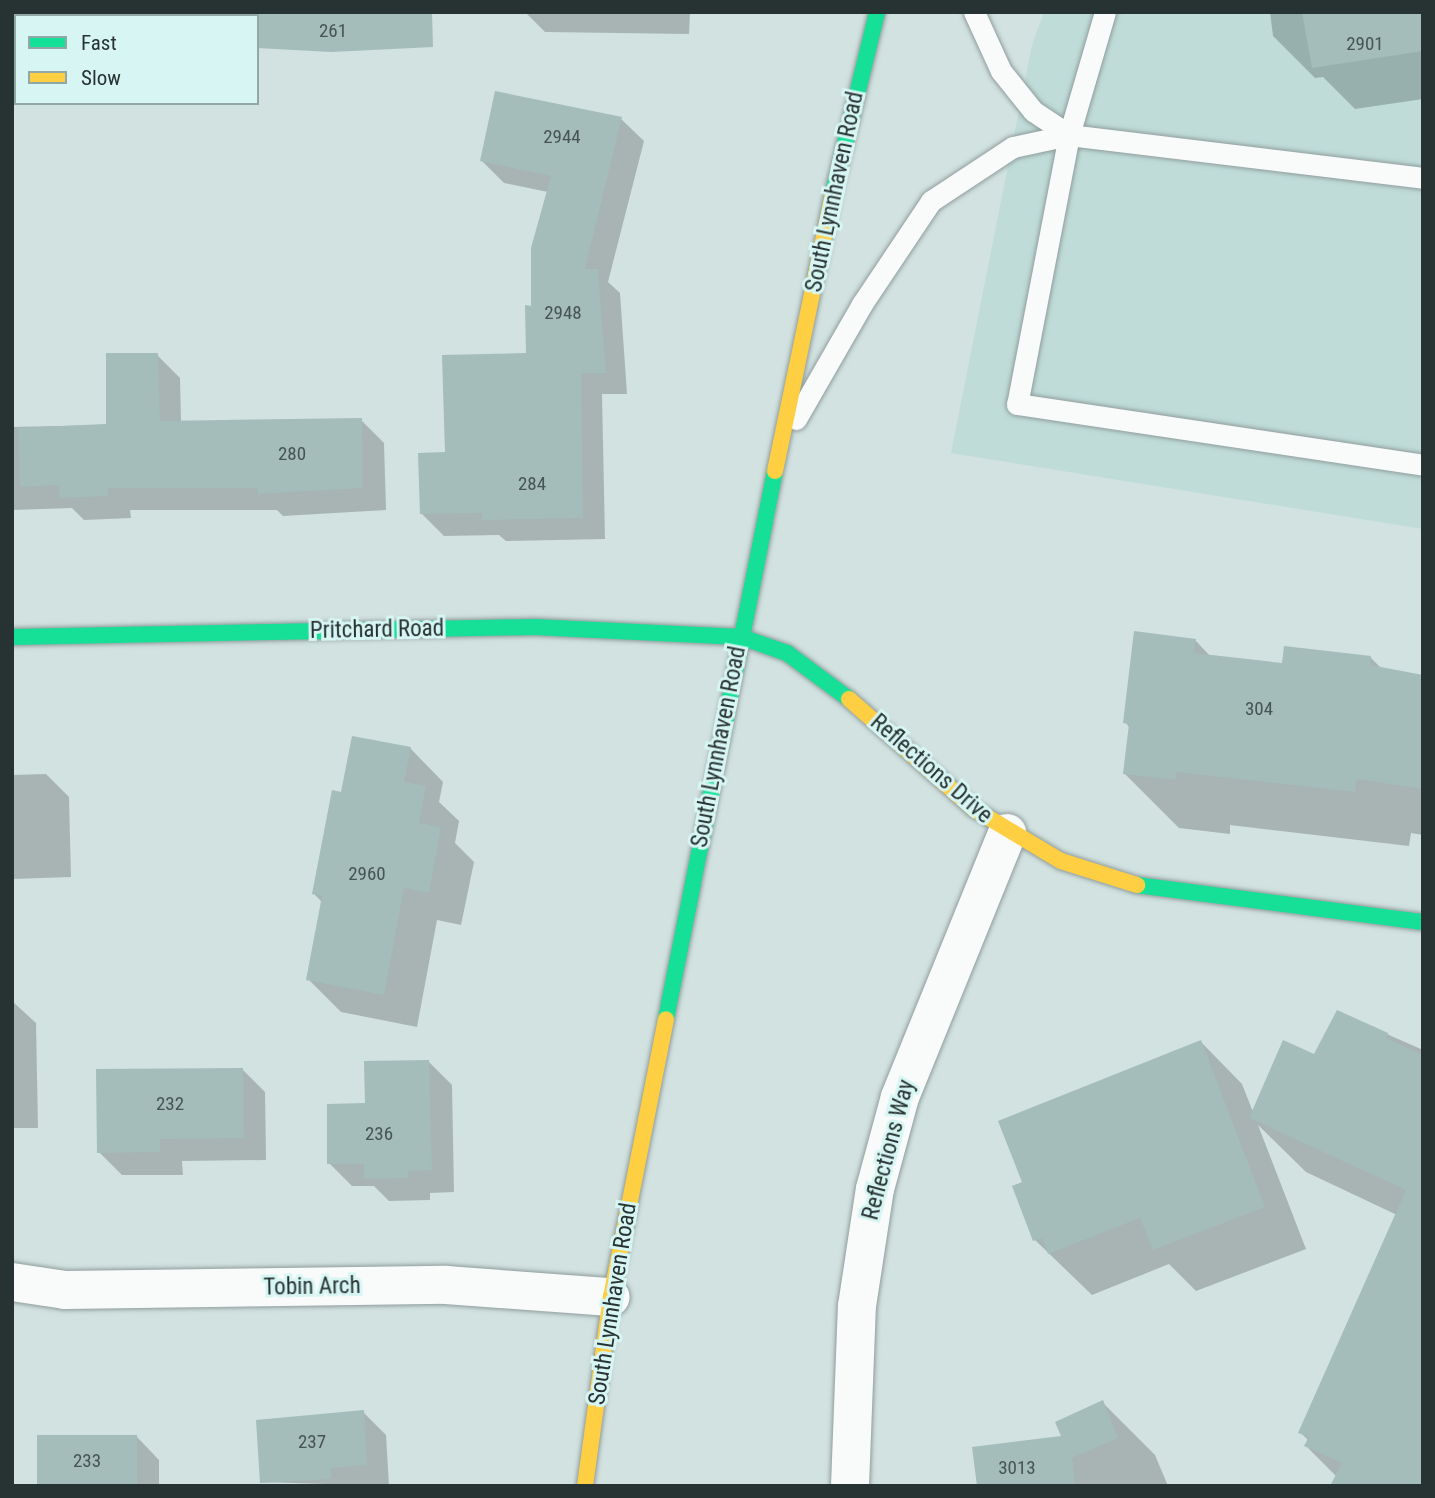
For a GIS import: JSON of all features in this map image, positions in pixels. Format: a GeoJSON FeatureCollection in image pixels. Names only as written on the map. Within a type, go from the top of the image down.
{"type":"FeatureCollection","features":[{"type":"Feature","properties":{"kind":"street","name":"South Lynnhaven Road"},"geometry":{"type":"LineString","coordinates":[[585,1486],[611,1297],[741,637],[825,228],[877,12]]}},
{"type":"Feature","properties":{"kind":"street","name":"Pritchard Road"},"geometry":{"type":"LineString","coordinates":[[12,638],[534,627],[741,637]]}},
{"type":"Feature","properties":{"kind":"street","name":"Reflections Drive"},"geometry":{"type":"LineString","coordinates":[[741,637],[787,653],[823,675],[974,809],[1007,833],[1061,861],[1150,889],[1423,922]]}},
{"type":"Feature","properties":{"kind":"street","name":"Reflections Way"},"geometry":{"type":"LineString","coordinates":[[850,1486],[857,1306],[875,1189],[900,1097],[1007,833]]}},
{"type":"Feature","properties":{"kind":"street","name":"Tobin Arch"},"geometry":{"type":"LineString","coordinates":[[12,1282],[65,1290],[446,1285],[611,1297]]}},
{"type":"Feature","properties":{"kind":"lane"},"geometry":{"type":"LineString","coordinates":[[974,12],[1001,71],[1033,111],[1069,135]]}},
{"type":"Feature","properties":{"kind":"lane"},"geometry":{"type":"LineString","coordinates":[[1105,12],[1069,135],[1041,262],[1017,404],[1423,465]]}},
{"type":"Feature","properties":{"kind":"lane"},"geometry":{"type":"LineString","coordinates":[[783,442],[862,304],[931,201],[977,167],[1013,147],[1069,135],[1423,178]]}},
{"type":"Feature","properties":{"kind":"shaded area"},"geometry":{"type":"Polygon","coordinates":[[[1044,12],[1423,12],[1423,529],[951,453],[1032,45],[1044,12]]]}},
{"type":"Feature","properties":{"kind":"building"},"geometry":{"type":"Polygon","coordinates":[[[230,12],[432,12],[433,47],[331,52],[259,48],[259,14],[230,12]]]}},
{"type":"Feature","properties":{"kind":"building"},"geometry":{"type":"Polygon","coordinates":[[[1302,12],[1423,12],[1423,51],[1312,68],[1302,12]]]}},
{"type":"Feature","properties":{"kind":"building"},"geometry":{"type":"Polygon","coordinates":[[[495,91],[622,117],[585,269],[598,269],[606,373],[581,373],[583,518],[482,520],[482,513],[420,514],[418,453],[445,452],[442,355],[526,353],[525,305],[531,306],[531,248],[551,176],[480,161],[495,91]]]}},
{"type":"Feature","properties":{"kind":"building"},"geometry":{"type":"Polygon","coordinates":[[[106,353],[158,353],[160,421],[362,418],[363,488],[258,494],[257,488],[108,488],[108,496],[60,498],[59,485],[20,487],[18,428],[106,424],[106,353]]]}},
{"type":"Feature","properties":{"kind":"building"},"geometry":{"type":"Polygon","coordinates":[[[1134,631],[1196,639],[1194,653],[1282,663],[1284,646],[1371,656],[1370,665],[1423,675],[1423,789],[1357,779],[1355,792],[1176,772],[1176,780],[1123,774],[1129,724],[1123,723],[1134,631]]]}},
{"type":"Feature","properties":{"kind":"building"},"geometry":{"type":"Polygon","coordinates":[[[352,736],[411,747],[404,782],[426,786],[419,823],[441,827],[429,893],[404,888],[384,995],[306,980],[322,896],[312,894],[332,790],[341,792],[352,736]]]}},
{"type":"Feature","properties":{"kind":"building"},"geometry":{"type":"Polygon","coordinates":[[[1337,1010],[1388,1033],[1386,1038],[1423,1055],[1423,1486],[1330,1486],[1342,1463],[1304,1446],[1309,1437],[1298,1433],[1406,1190],[1249,1118],[1283,1040],[1314,1054],[1337,1010]]]}},
{"type":"Feature","properties":{"kind":"building"},"geometry":{"type":"Polygon","coordinates":[[[1201,1040],[1265,1207],[1153,1250],[1140,1218],[1048,1254],[1042,1238],[1033,1241],[1012,1186],[1022,1182],[998,1121],[1201,1040]]]}},
{"type":"Feature","properties":{"kind":"building"},"geometry":{"type":"Polygon","coordinates":[[[429,1060],[432,1170],[408,1171],[408,1178],[364,1179],[364,1164],[327,1164],[327,1104],[365,1103],[364,1061],[429,1060]]]}},
{"type":"Feature","properties":{"kind":"building"},"geometry":{"type":"Polygon","coordinates":[[[243,1068],[244,1138],[160,1139],[160,1152],[97,1153],[96,1069],[243,1068]]]}},
{"type":"Feature","properties":{"kind":"building"},"geometry":{"type":"Polygon","coordinates":[[[1103,1400],[1118,1438],[1072,1458],[1075,1486],[977,1486],[972,1447],[1061,1436],[1055,1422],[1103,1400]]]}},
{"type":"Feature","properties":{"kind":"building"},"geometry":{"type":"Polygon","coordinates":[[[364,1410],[367,1465],[331,1468],[331,1479],[260,1483],[256,1420],[364,1410]]]}},
{"type":"Feature","properties":{"kind":"building"},"geometry":{"type":"Polygon","coordinates":[[[37,1435],[137,1435],[137,1486],[37,1486],[37,1435]]]}},
{"type":"Feature","properties":{"kind":"traffic: fast"},"geometry":{"type":"LineString","coordinates":[[833,193],[877,12]]}},
{"type":"Feature","properties":{"kind":"traffic: fast"},"geometry":{"type":"LineString","coordinates":[[666,1019],[775,471]]}},
{"type":"Feature","properties":{"kind":"traffic: fast"},"geometry":{"type":"LineString","coordinates":[[12,637],[534,627],[741,637],[787,653],[849,699]]}},
{"type":"Feature","properties":{"kind":"traffic: fast"},"geometry":{"type":"LineString","coordinates":[[1137,885],[1423,922]]}},
{"type":"Feature","properties":{"kind":"traffic: slow"},"geometry":{"type":"LineString","coordinates":[[775,471],[833,193]]}},
{"type":"Feature","properties":{"kind":"traffic: slow"},"geometry":{"type":"LineString","coordinates":[[849,699],[974,809],[1061,861],[1137,885]]}},
{"type":"Feature","properties":{"kind":"traffic: slow"},"geometry":{"type":"LineString","coordinates":[[585,1486],[611,1297],[666,1019]]}}]}
